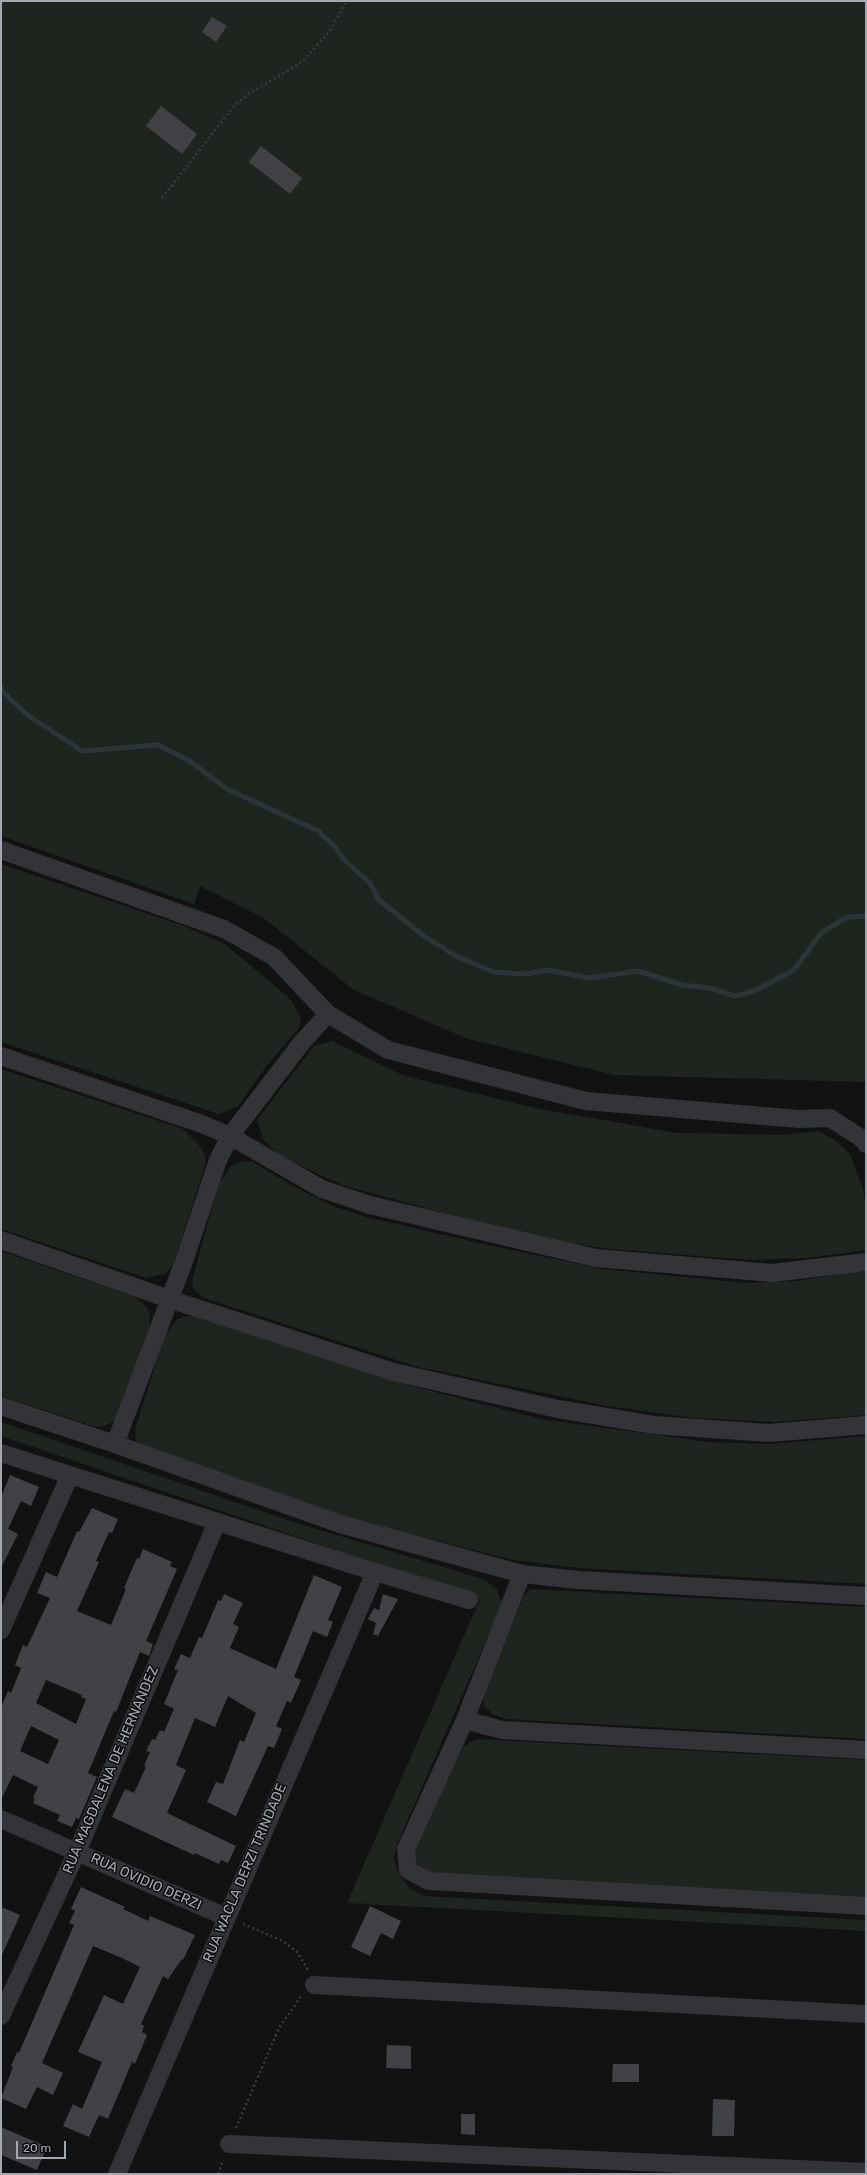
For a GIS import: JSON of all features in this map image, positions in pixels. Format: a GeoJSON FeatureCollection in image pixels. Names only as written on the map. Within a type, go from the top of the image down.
{"type":"FeatureCollection","features":[{"type":"Feature","properties":{"kind":"street"},"geometry":{"type":"LineString","coordinates":[[1,850],[224,929],[274,958],[328,1014],[388,1050],[586,1101],[799,1119],[830,1118],[864,1140],[866,1144]]}},
{"type":"Feature","properties":{"kind":"street"},"geometry":{"type":"LineString","coordinates":[[115,1444],[183,1264],[218,1160],[230,1136],[303,1040],[328,1014]]}},
{"type":"Feature","properties":{"kind":"street"},"geometry":{"type":"LineString","coordinates":[[1,1056],[202,1124],[230,1136],[322,1189],[370,1205],[596,1258],[772,1273],[866,1262]]}},
{"type":"Feature","properties":{"kind":"street"},"geometry":{"type":"LineString","coordinates":[[1,1240],[169,1299],[394,1372],[558,1409],[654,1425],[770,1433],[866,1425]]}},
{"type":"Feature","properties":{"kind":"street"},"geometry":{"type":"LineString","coordinates":[[1,1406],[115,1444],[340,1524],[522,1574],[580,1580],[866,1596]]}},
{"type":"Feature","properties":{"kind":"street"},"geometry":{"type":"LineString","coordinates":[[1,1453],[375,1572],[469,1600]]}},
{"type":"Feature","properties":{"kind":"street"},"geometry":{"type":"LineString","coordinates":[[1,1630],[70,1475]]}},
{"type":"Feature","properties":{"kind":"street","name":"RUA MAGDALENA DE HERNANDEZ"},"geometry":{"type":"LineString","coordinates":[[1,2016],[77,1852],[217,1522]]}},
{"type":"Feature","properties":{"kind":"street","name":"RUA WACLA DERZI TRINDADE"},"geometry":{"type":"LineString","coordinates":[[117,2174],[375,1572]]}},
{"type":"Feature","properties":{"kind":"street"},"geometry":{"type":"LineString","coordinates":[[522,1574],[465,1720],[406,1849],[408,1870],[429,1881],[866,1906]]}},
{"type":"Feature","properties":{"kind":"street"},"geometry":{"type":"LineString","coordinates":[[465,1720],[502,1730],[866,1750]]}},
{"type":"Feature","properties":{"kind":"street","name":"RUA OVIDIO DERZI"},"geometry":{"type":"LineString","coordinates":[[1,1819],[226,1917]]}},
{"type":"Feature","properties":{"kind":"street"},"geometry":{"type":"LineString","coordinates":[[314,1985],[866,2014]]}},
{"type":"Feature","properties":{"kind":"street"},"geometry":{"type":"LineString","coordinates":[[229,2144],[866,2172]]}},
{"type":"Feature","properties":{"kind":"path"},"geometry":{"type":"LineString","coordinates":[[162,198],[234,106],[250,94],[302,62],[329,32],[346,1]]}},
{"type":"Feature","properties":{"kind":"path"},"geometry":{"type":"LineString","coordinates":[[218,2174],[229,2144],[279,2028],[300,1997],[314,1985],[307,1968],[297,1952],[283,1940],[226,1917]]}},
{"type":"Feature","properties":{"kind":"shaded area"},"geometry":{"type":"Polygon","coordinates":[[[1,1],[866,1],[866,1082],[615,1075],[468,1039],[354,990],[265,919],[200,886],[194,904],[1,836],[1,1]]]}},
{"type":"Feature","properties":{"kind":"shaded area"},"geometry":{"type":"Polygon","coordinates":[[[1,864],[184,926],[225,944],[290,999],[301,1018],[299,1028],[268,1064],[238,1106],[219,1114],[1,1042],[1,864]]]}},
{"type":"Feature","properties":{"kind":"shaded area"},"geometry":{"type":"Polygon","coordinates":[[[332,1041],[405,1076],[535,1108],[677,1133],[781,1135],[819,1131],[836,1141],[850,1154],[863,1189],[866,1209],[866,1250],[809,1258],[748,1260],[601,1248],[528,1236],[342,1185],[277,1153],[263,1139],[257,1120],[314,1046],[332,1041]]]}},
{"type":"Feature","properties":{"kind":"shaded area"},"geometry":{"type":"Polygon","coordinates":[[[1,1069],[183,1129],[198,1144],[204,1152],[206,1163],[173,1265],[166,1273],[146,1278],[1,1229],[1,1069]]]}},
{"type":"Feature","properties":{"kind":"shaded area"},"geometry":{"type":"Polygon","coordinates":[[[245,1161],[253,1162],[295,1187],[335,1207],[366,1217],[488,1245],[603,1269],[746,1283],[796,1281],[858,1271],[866,1272],[866,1415],[776,1422],[694,1418],[607,1406],[418,1367],[204,1298],[193,1288],[192,1281],[218,1186],[230,1167],[245,1161]]]}},
{"type":"Feature","properties":{"kind":"shaded area"},"geometry":{"type":"Polygon","coordinates":[[[1,1251],[135,1297],[143,1303],[149,1311],[150,1324],[118,1417],[111,1423],[102,1427],[93,1426],[1,1396],[1,1251]]]}},
{"type":"Feature","properties":{"kind":"shaded area"},"geometry":{"type":"Polygon","coordinates":[[[186,1316],[196,1316],[416,1387],[541,1419],[707,1442],[769,1444],[866,1436],[866,1584],[578,1568],[513,1560],[363,1522],[160,1457],[142,1448],[136,1440],[135,1430],[164,1337],[176,1320],[186,1316]]]}},
{"type":"Feature","properties":{"kind":"shaded area"},"geometry":{"type":"Polygon","coordinates":[[[1,1422],[297,1523],[483,1579],[497,1589],[502,1604],[398,1842],[394,1859],[399,1874],[409,1888],[424,1896],[866,1920],[866,1931],[347,1903],[480,1599],[1,1436],[1,1422]]]}},
{"type":"Feature","properties":{"kind":"shaded area"},"geometry":{"type":"Polygon","coordinates":[[[530,1589],[866,1607],[866,1739],[506,1719],[494,1715],[484,1706],[483,1693],[524,1596],[530,1589]]]}},
{"type":"Feature","properties":{"kind":"shaded area"},"geometry":{"type":"Polygon","coordinates":[[[475,1739],[866,1760],[866,1902],[444,1878],[422,1868],[413,1858],[415,1846],[457,1757],[464,1746],[475,1739]]]}},
{"type":"Feature","properties":{"kind":"building"},"geometry":{"type":"Polygon","coordinates":[[[212,17],[227,26],[216,42],[202,32],[212,17]]]}},
{"type":"Feature","properties":{"kind":"building"},"geometry":{"type":"Polygon","coordinates":[[[161,106],[197,134],[182,154],[146,126],[161,106]]]}},
{"type":"Feature","properties":{"kind":"building"},"geometry":{"type":"Polygon","coordinates":[[[261,146],[302,178],[290,194],[249,162],[261,146]]]}},
{"type":"Feature","properties":{"kind":"building"},"geometry":{"type":"Polygon","coordinates":[[[10,1475],[39,1487],[31,1506],[21,1501],[8,1529],[18,1534],[1,1568],[1,1497],[10,1475]]]}},
{"type":"Feature","properties":{"kind":"building"},"geometry":{"type":"Polygon","coordinates":[[[92,1508],[118,1519],[112,1533],[109,1532],[96,1561],[99,1562],[77,1611],[111,1625],[126,1589],[124,1588],[137,1558],[139,1559],[143,1549],[172,1562],[170,1566],[177,1569],[146,1641],[153,1644],[149,1656],[140,1652],[116,1712],[114,1711],[88,1773],[97,1777],[79,1819],[76,1818],[72,1827],[57,1821],[60,1815],[33,1803],[35,1799],[33,1798],[38,1787],[13,1775],[1,1800],[1,1708],[8,1691],[11,1693],[21,1668],[15,1665],[23,1645],[27,1647],[50,1598],[37,1593],[46,1572],[57,1577],[77,1531],[79,1532],[92,1508]],[[46,1680],[36,1703],[76,1724],[86,1699],[81,1697],[82,1695],[46,1680]],[[31,1726],[20,1751],[48,1764],[59,1740],[31,1726]]]}},
{"type":"Feature","properties":{"kind":"building"},"geometry":{"type":"Polygon","coordinates":[[[314,1575],[342,1587],[328,1620],[333,1622],[327,1637],[313,1631],[294,1677],[301,1680],[291,1703],[287,1701],[276,1726],[282,1729],[274,1748],[268,1746],[236,1816],[207,1802],[216,1782],[223,1784],[240,1740],[244,1742],[256,1713],[228,1696],[215,1727],[195,1718],[176,1765],[186,1770],[167,1813],[236,1846],[228,1863],[221,1860],[219,1864],[195,1853],[194,1855],[112,1817],[125,1789],[134,1793],[146,1767],[144,1766],[150,1752],[146,1751],[152,1739],[155,1740],[160,1730],[164,1732],[174,1709],[164,1704],[178,1670],[174,1669],[181,1654],[190,1658],[199,1637],[202,1638],[218,1600],[221,1601],[224,1594],[243,1603],[233,1624],[239,1627],[230,1648],[276,1669],[314,1575]]]}},
{"type":"Feature","properties":{"kind":"building"},"geometry":{"type":"Polygon","coordinates":[[[383,1594],[398,1599],[378,1636],[373,1634],[376,1623],[368,1619],[374,1608],[379,1610],[383,1594]]]}},
{"type":"Feature","properties":{"kind":"building"},"geometry":{"type":"Polygon","coordinates":[[[81,1887],[125,1907],[123,1909],[148,1921],[150,1916],[195,1935],[183,1960],[182,1959],[168,1979],[163,1976],[141,2024],[144,2026],[142,2032],[147,2035],[135,2064],[132,2062],[108,2119],[99,2115],[89,2137],[63,2126],[73,2104],[82,2109],[102,2062],[78,2052],[104,1995],[123,2004],[140,1967],[122,1958],[93,1946],[42,2063],[63,2073],[53,2095],[37,2087],[26,2109],[1,2098],[13,2067],[11,2066],[17,2052],[19,2053],[74,1925],[69,1923],[75,1911],[71,1909],[81,1887]]]}},
{"type":"Feature","properties":{"kind":"building"},"geometry":{"type":"Polygon","coordinates":[[[370,1906],[401,1921],[393,1939],[381,1933],[370,1956],[351,1947],[370,1906]]]}},
{"type":"Feature","properties":{"kind":"building"},"geometry":{"type":"Polygon","coordinates":[[[1,1907],[20,1915],[1,1957],[1,1907]]]}},
{"type":"Feature","properties":{"kind":"building"},"geometry":{"type":"Polygon","coordinates":[[[387,2045],[411,2046],[411,2069],[386,2068],[387,2045]]]}},
{"type":"Feature","properties":{"kind":"building"},"geometry":{"type":"Polygon","coordinates":[[[613,2064],[639,2064],[639,2082],[612,2082],[613,2064]]]}},
{"type":"Feature","properties":{"kind":"building"},"geometry":{"type":"Polygon","coordinates":[[[713,2099],[735,2100],[734,2136],[712,2136],[713,2099]]]}},
{"type":"Feature","properties":{"kind":"building"},"geometry":{"type":"Polygon","coordinates":[[[461,2114],[475,2114],[475,2135],[461,2134],[461,2114]]]}},
{"type":"Feature","properties":{"kind":"building"},"geometry":{"type":"Polygon","coordinates":[[[1,2127],[47,2147],[37,2170],[1,2155],[1,2127]]]}},
{"type":"Feature","properties":{"kind":"waterway"},"geometry":{"type":"LineString","coordinates":[[1,687],[2,691],[26,714],[82,751],[158,745],[188,760],[227,789],[318,831],[335,847],[344,860],[370,883],[379,900],[424,936],[456,956],[494,972],[527,974],[547,970],[589,978],[638,971],[682,985],[710,988],[735,996],[754,991],[794,970],[821,933],[847,917],[866,916]]}}]}
